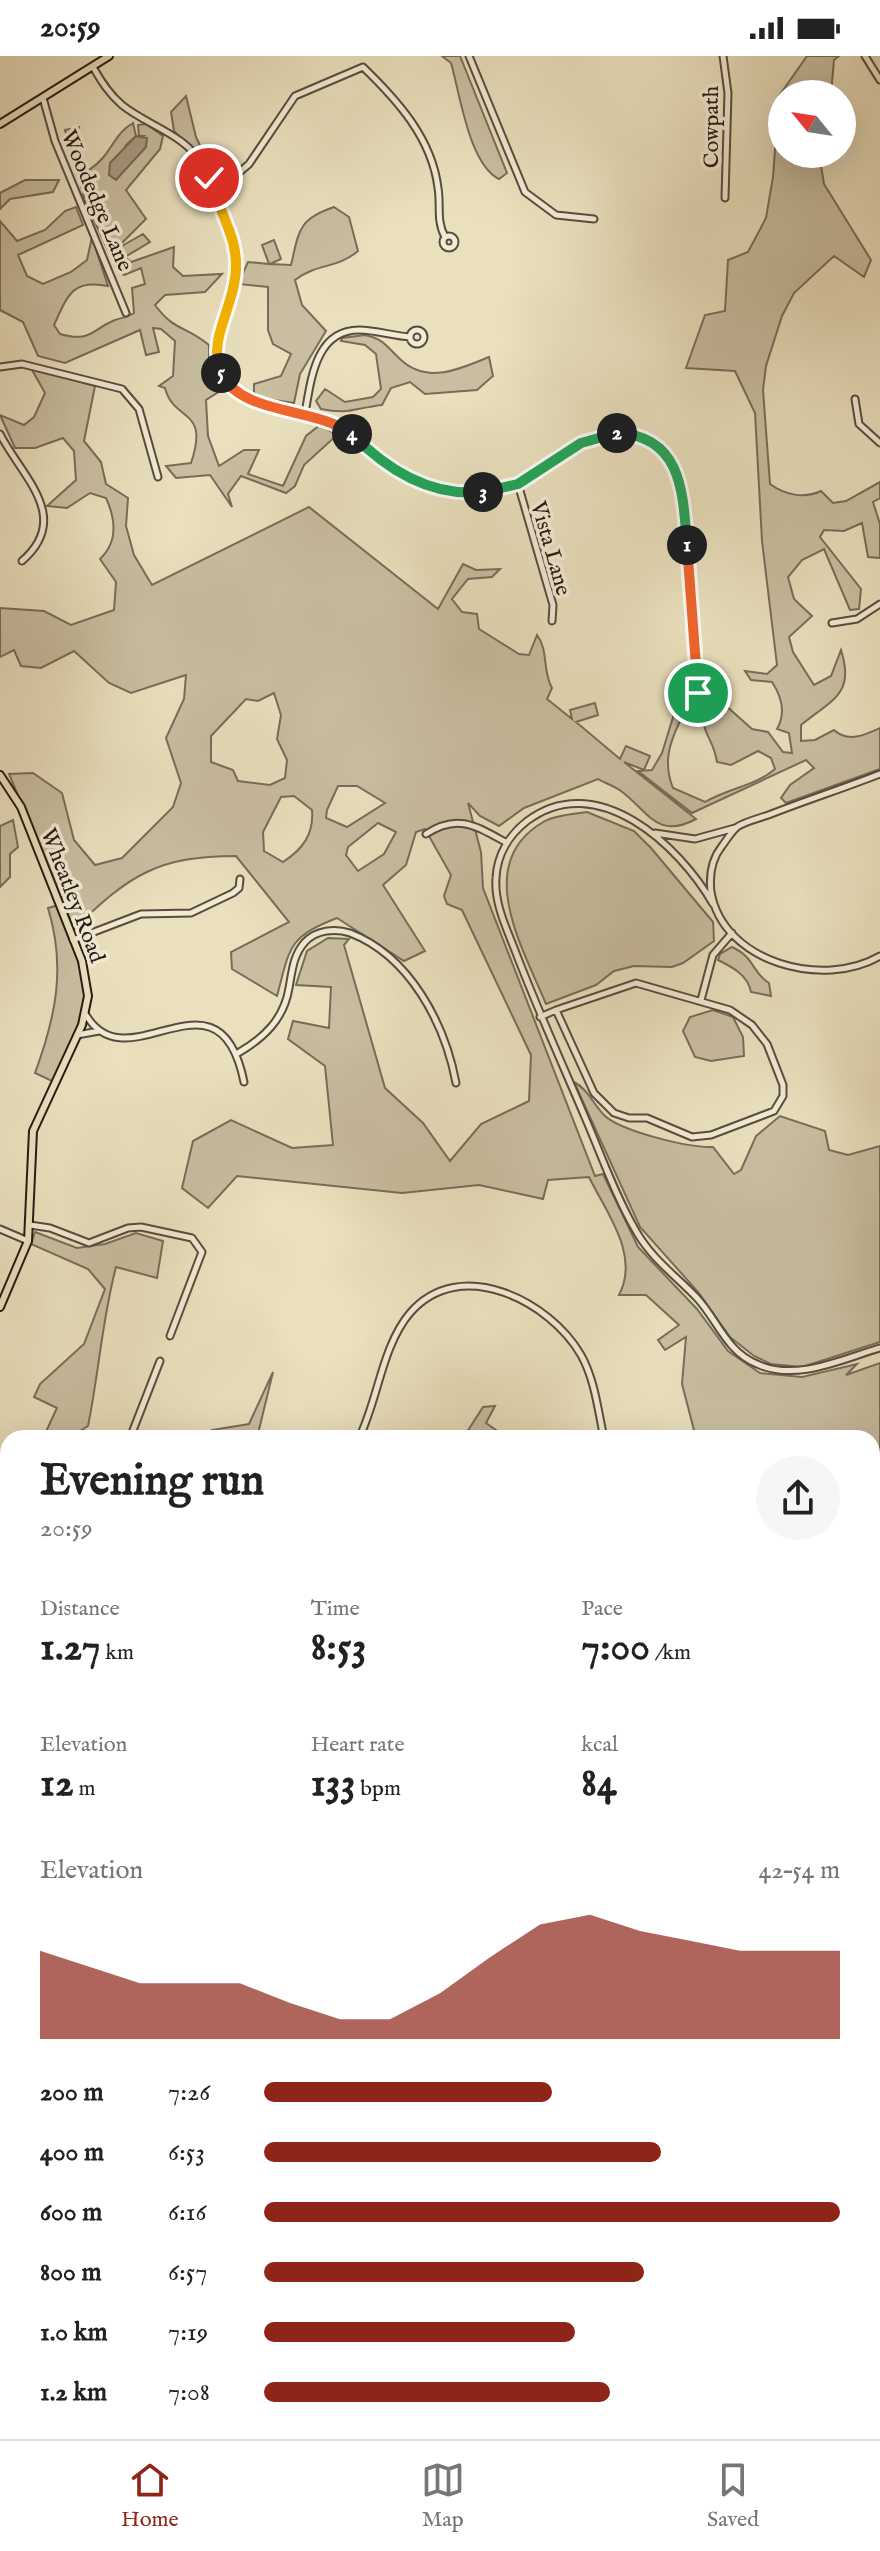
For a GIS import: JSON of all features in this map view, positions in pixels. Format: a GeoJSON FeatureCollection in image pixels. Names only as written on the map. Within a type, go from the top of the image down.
{"type":"FeatureCollection","features":[{"type":"Feature","properties":{"kind":"main road"},"geometry":{"type":"LineString","coordinates":[[0,124],[109,56]]}},
{"type":"Feature","properties":{"kind":"main road","name":"Wheatley Road"},"geometry":{"type":"LineString","coordinates":[[0,775],[21,807],[87,979],[86,1015],[33,1131],[28,1241],[0,1307]]}},
{"type":"Feature","properties":{"kind":"street"},"geometry":{"type":"LineString","coordinates":[[469,56],[525,192],[556,215],[594,219]]}},
{"type":"Feature","properties":{"kind":"street","name":"Cowpath"},"geometry":{"type":"LineString","coordinates":[[723,56],[728,93],[725,198]]}},
{"type":"Feature","properties":{"kind":"street"},"geometry":{"type":"LineString","coordinates":[[865,56],[880,80]]}},
{"type":"Feature","properties":{"kind":"street"},"geometry":{"type":"LineString","coordinates":[[93,67],[122,105],[187,146],[203,166],[239,262],[217,347],[223,377],[246,399],[305,413],[341,426],[383,464],[424,484],[451,491],[478,493],[518,484],[581,443],[605,434],[636,436],[665,454],[677,472],[683,494],[698,693],[695,700]]}},
{"type":"Feature","properties":{"kind":"street"},"geometry":{"type":"LineString","coordinates":[[211,185],[235,176],[249,164],[295,96],[363,67],[400,103],[414,126],[437,182],[439,220],[445,237]]}},
{"type":"Feature","properties":{"kind":"street","name":"Woodedge Lane"},"geometry":{"type":"LineString","coordinates":[[43,98],[55,141],[126,313]]}},
{"type":"Feature","properties":{"kind":"street"},"geometry":{"type":"LineString","coordinates":[[305,413],[317,359],[332,339],[356,330],[410,337]]}},
{"type":"Feature","properties":{"kind":"street"},"geometry":{"type":"LineString","coordinates":[[0,367],[22,364],[109,383],[122,389],[139,409],[158,477]]}},
{"type":"Feature","properties":{"kind":"street"},"geometry":{"type":"LineString","coordinates":[[855,399],[859,424],[880,443]]}},
{"type":"Feature","properties":{"kind":"street"},"geometry":{"type":"LineString","coordinates":[[0,434],[35,487],[42,506],[43,526],[39,542],[22,561]]}},
{"type":"Feature","properties":{"kind":"street","name":"Vista Lane"},"geometry":{"type":"LineString","coordinates":[[518,484],[553,605],[552,621]]}},
{"type":"Feature","properties":{"kind":"street"},"geometry":{"type":"LineString","coordinates":[[832,623],[857,619],[880,604]]}},
{"type":"Feature","properties":{"kind":"street"},"geometry":{"type":"LineString","coordinates":[[880,774],[736,828],[695,839],[654,833],[604,809],[575,804],[552,808],[534,817],[507,843],[497,868],[497,902],[540,1017],[637,1234],[651,1253],[698,1300],[731,1346],[755,1364],[789,1371],[822,1366],[880,1348]]}},
{"type":"Feature","properties":{"kind":"street"},"geometry":{"type":"LineString","coordinates":[[426,834],[459,820],[507,843]]}},
{"type":"Feature","properties":{"kind":"street"},"geometry":{"type":"LineString","coordinates":[[713,904],[711,866],[715,855],[736,828]]}},
{"type":"Feature","properties":{"kind":"street"},"geometry":{"type":"LineString","coordinates":[[654,833],[690,867],[732,933],[761,955],[797,968],[846,969],[880,956]]}},
{"type":"Feature","properties":{"kind":"street"},"geometry":{"type":"LineString","coordinates":[[73,940],[141,914],[191,913],[233,893],[239,888],[240,879]]}},
{"type":"Feature","properties":{"kind":"street"},"geometry":{"type":"LineString","coordinates":[[238,1053],[260,1039],[277,1020],[287,998],[294,961],[305,942],[322,932],[342,931],[376,947],[412,981],[443,1034],[456,1083]]}},
{"type":"Feature","properties":{"kind":"street"},"geometry":{"type":"LineString","coordinates":[[701,1000],[713,955],[732,933]]}},
{"type":"Feature","properties":{"kind":"street"},"geometry":{"type":"LineString","coordinates":[[540,1017],[556,1010],[636,983],[701,1000],[730,1010],[752,1025],[767,1044],[783,1085],[783,1096],[774,1111],[703,1137],[684,1135],[647,1118],[629,1118],[609,1110],[594,1093],[556,1010]]}},
{"type":"Feature","properties":{"kind":"street"},"geometry":{"type":"LineString","coordinates":[[86,1015],[100,1031]]}},
{"type":"Feature","properties":{"kind":"street"},"geometry":{"type":"LineString","coordinates":[[77,1035],[100,1031],[135,1040],[176,1025],[195,1024],[218,1032],[238,1053],[244,1082]]}},
{"type":"Feature","properties":{"kind":"street"},"geometry":{"type":"LineString","coordinates":[[30,1225],[50,1228],[89,1243],[128,1228],[141,1227],[192,1238],[202,1252],[170,1336]]}},
{"type":"Feature","properties":{"kind":"street"},"geometry":{"type":"LineString","coordinates":[[0,1229],[28,1241]]}},
{"type":"Feature","properties":{"kind":"street"},"geometry":{"type":"LineString","coordinates":[[362,1430],[397,1337],[410,1314],[430,1297],[462,1287],[495,1290],[524,1301],[544,1313],[566,1334],[587,1369],[602,1430]]}},
{"type":"Feature","properties":{"kind":"street"},"geometry":{"type":"LineString","coordinates":[[133,1430],[160,1361]]}},
{"type":"Feature","properties":{"kind":"shaded area"},"geometry":{"type":"Polygon","coordinates":[[[442,56],[460,56],[507,173],[499,179],[480,159],[473,144],[451,63],[442,56]]]}},
{"type":"Feature","properties":{"kind":"shaded area"},"geometry":{"type":"Polygon","coordinates":[[[807,56],[839,56],[834,60],[832,80],[790,80],[807,56]]]}},
{"type":"Feature","properties":{"kind":"shaded area"},"geometry":{"type":"Polygon","coordinates":[[[186,96],[196,137],[205,156],[197,157],[174,131],[171,112],[186,96]]]}},
{"type":"Feature","properties":{"kind":"shaded area"},"geometry":{"type":"Polygon","coordinates":[[[133,123],[136,136],[125,146],[143,136],[139,136],[138,125],[146,124],[163,136],[160,149],[126,190],[146,219],[115,250],[123,256],[122,246],[143,234],[150,242],[125,257],[131,262],[174,247],[173,267],[183,276],[222,274],[205,292],[165,295],[155,305],[168,320],[209,345],[209,362],[220,391],[206,400],[208,436],[219,466],[244,450],[259,450],[248,474],[283,486],[306,436],[320,425],[337,435],[304,465],[295,486],[286,493],[241,476],[228,494],[232,507],[210,475],[176,478],[166,466],[191,463],[196,433],[193,424],[169,399],[165,388],[159,386],[173,376],[175,341],[161,329],[153,328],[159,352],[146,355],[140,330],[65,363],[38,356],[23,322],[0,310],[0,221],[17,241],[45,230],[65,211],[76,207],[83,225],[18,255],[27,276],[43,284],[71,272],[87,260],[92,237],[108,286],[96,284],[79,287],[63,305],[54,325],[60,334],[85,336],[134,313],[132,288],[145,284],[141,268],[124,275],[116,268],[85,201],[65,130],[79,127],[74,149],[89,170],[133,123]]]}},
{"type":"Feature","properties":{"kind":"shaded area"},"geometry":{"type":"Polygon","coordinates":[[[136,136],[147,138],[146,147],[116,180],[109,175],[110,163],[136,136]]]}},
{"type":"Feature","properties":{"kind":"shaded area"},"geometry":{"type":"Polygon","coordinates":[[[774,168],[821,168],[824,184],[871,260],[864,277],[834,256],[794,293],[782,316],[766,366],[763,390],[770,484],[795,495],[821,491],[833,503],[846,501],[880,482],[880,498],[873,502],[880,524],[880,558],[868,557],[862,523],[844,531],[824,530],[820,537],[861,589],[859,609],[850,610],[824,549],[802,560],[788,577],[794,599],[812,616],[789,637],[793,652],[814,685],[831,676],[841,650],[845,665],[843,686],[831,701],[801,725],[801,741],[815,740],[834,730],[851,737],[880,728],[880,769],[786,803],[781,798],[790,785],[814,768],[806,760],[692,813],[638,771],[652,770],[662,753],[674,714],[680,721],[669,754],[668,770],[673,788],[705,802],[760,779],[775,769],[771,758],[758,751],[731,765],[717,762],[704,724],[704,716],[715,696],[752,729],[768,732],[783,752],[792,753],[789,733],[777,729],[782,711],[772,682],[751,680],[745,671],[767,674],[777,665],[762,541],[755,413],[735,371],[686,368],[705,315],[725,311],[728,260],[748,252],[766,218],[774,168]]]}},
{"type":"Feature","properties":{"kind":"shaded area"},"geometry":{"type":"Polygon","coordinates":[[[25,180],[59,180],[53,192],[10,199],[0,209],[0,193],[25,180]]]}},
{"type":"Feature","properties":{"kind":"shaded area"},"geometry":{"type":"Polygon","coordinates":[[[334,207],[349,217],[358,251],[295,280],[302,305],[326,331],[300,374],[294,403],[254,397],[254,384],[281,376],[291,354],[273,344],[268,330],[268,287],[238,284],[248,262],[269,264],[262,245],[274,240],[281,259],[270,264],[291,265],[302,228],[313,216],[334,207]]]}},
{"type":"Feature","properties":{"kind":"shaded area"},"geometry":{"type":"Polygon","coordinates":[[[365,335],[381,341],[410,367],[421,371],[455,370],[489,357],[493,376],[477,390],[425,394],[410,382],[391,388],[382,405],[345,411],[321,409],[316,401],[325,389],[345,402],[373,397],[381,389],[376,354],[365,345],[341,341],[342,338],[365,335]]]}},
{"type":"Feature","properties":{"kind":"shaded area"},"geometry":{"type":"Polygon","coordinates":[[[31,368],[95,386],[84,441],[101,462],[106,484],[128,498],[126,526],[134,555],[152,585],[309,507],[438,609],[463,564],[476,570],[500,569],[492,577],[468,579],[452,599],[462,612],[477,614],[479,629],[519,654],[529,655],[537,635],[552,688],[547,699],[572,719],[570,710],[595,703],[598,715],[576,722],[620,759],[626,746],[650,756],[644,770],[624,762],[696,819],[683,825],[663,825],[654,821],[621,791],[598,779],[524,808],[499,826],[480,816],[468,803],[481,852],[483,888],[595,1176],[603,1174],[638,1247],[697,1309],[728,1351],[760,1373],[802,1377],[857,1364],[846,1375],[880,1363],[880,1430],[694,1430],[682,1384],[686,1337],[665,1350],[658,1340],[679,1325],[646,1295],[619,1295],[626,1265],[623,1250],[619,1235],[589,1177],[548,1180],[543,1199],[479,1185],[402,1193],[237,1176],[208,1208],[182,1188],[193,1141],[231,1120],[292,1148],[333,1145],[325,1066],[288,1039],[293,1021],[329,1028],[331,987],[296,985],[307,951],[328,938],[349,939],[344,945],[385,1088],[423,1123],[450,1161],[481,1124],[529,1101],[531,1055],[462,910],[447,904],[444,896],[451,875],[425,829],[416,832],[406,865],[383,885],[425,951],[404,961],[337,918],[300,938],[289,955],[277,996],[232,969],[231,952],[289,922],[236,856],[186,860],[146,872],[112,895],[74,929],[9,774],[33,773],[62,793],[74,840],[95,865],[122,858],[173,807],[181,783],[166,738],[184,699],[186,675],[131,693],[109,683],[74,651],[41,668],[21,666],[14,650],[0,657],[0,608],[44,611],[71,625],[114,610],[116,582],[100,559],[110,545],[114,530],[106,498],[90,493],[67,508],[47,506],[76,480],[74,451],[63,438],[35,448],[15,448],[0,415],[24,425],[34,417],[45,393],[31,368]],[[274,693],[258,701],[246,699],[211,736],[211,762],[233,770],[238,781],[270,785],[285,778],[287,760],[277,739],[281,715],[274,693]],[[338,786],[326,818],[347,827],[385,803],[357,786],[338,786]],[[294,796],[281,797],[263,832],[264,851],[283,862],[306,840],[311,826],[312,810],[294,796]],[[378,823],[348,847],[346,855],[358,871],[384,854],[396,832],[378,823]]]}},
{"type":"Feature","properties":{"kind":"shaded area"},"geometry":{"type":"Polygon","coordinates":[[[587,812],[634,831],[651,848],[713,922],[714,941],[683,963],[672,967],[634,966],[614,971],[596,985],[546,1004],[509,907],[507,882],[511,859],[523,838],[545,821],[587,812]]]}},
{"type":"Feature","properties":{"kind":"shaded area"},"geometry":{"type":"Polygon","coordinates":[[[13,820],[18,847],[10,854],[10,877],[0,887],[0,826],[13,820]]]}},
{"type":"Feature","properties":{"kind":"shaded area"},"geometry":{"type":"Polygon","coordinates":[[[59,905],[82,961],[87,1006],[54,1082],[35,1073],[56,991],[57,951],[48,908],[59,905]]]}},
{"type":"Feature","properties":{"kind":"shaded area"},"geometry":{"type":"Polygon","coordinates":[[[732,947],[746,956],[769,983],[771,996],[751,992],[743,976],[718,960],[720,954],[732,947]]]}},
{"type":"Feature","properties":{"kind":"shaded area"},"geometry":{"type":"Polygon","coordinates":[[[713,1010],[733,1017],[743,1037],[744,1056],[711,1061],[695,1057],[683,1031],[690,1017],[713,1010]]]}},
{"type":"Feature","properties":{"kind":"shaded area"},"geometry":{"type":"Polygon","coordinates":[[[574,1082],[612,1121],[656,1137],[713,1147],[734,1174],[741,1170],[756,1136],[780,1116],[825,1131],[829,1150],[848,1155],[880,1146],[880,1342],[802,1367],[771,1364],[754,1356],[730,1337],[699,1293],[640,1227],[574,1082]]]}},
{"type":"Feature","properties":{"kind":"shaded area"},"geometry":{"type":"Polygon","coordinates":[[[35,1232],[77,1248],[105,1244],[136,1233],[163,1241],[157,1278],[116,1267],[88,1426],[82,1430],[47,1430],[57,1408],[34,1397],[40,1384],[84,1344],[105,1289],[88,1269],[31,1244],[35,1232]]]}},
{"type":"Feature","properties":{"kind":"shaded area"},"geometry":{"type":"Polygon","coordinates":[[[273,1372],[259,1430],[212,1430],[249,1424],[273,1372]]]}},
{"type":"Feature","properties":{"kind":"shaded area"},"geometry":{"type":"Polygon","coordinates":[[[495,1406],[486,1423],[496,1430],[468,1430],[483,1407],[495,1406]]]}},
{"type":"Feature","properties":{"kind":"route"},"geometry":{"type":"LineString","coordinates":[[209,178],[239,262],[236,284],[217,347],[218,367],[238,395],[327,419],[352,434],[389,468],[419,482],[451,491],[478,493],[513,486],[540,472],[581,443],[605,434],[636,436],[665,454],[677,472],[683,494],[698,693]]}}]}
